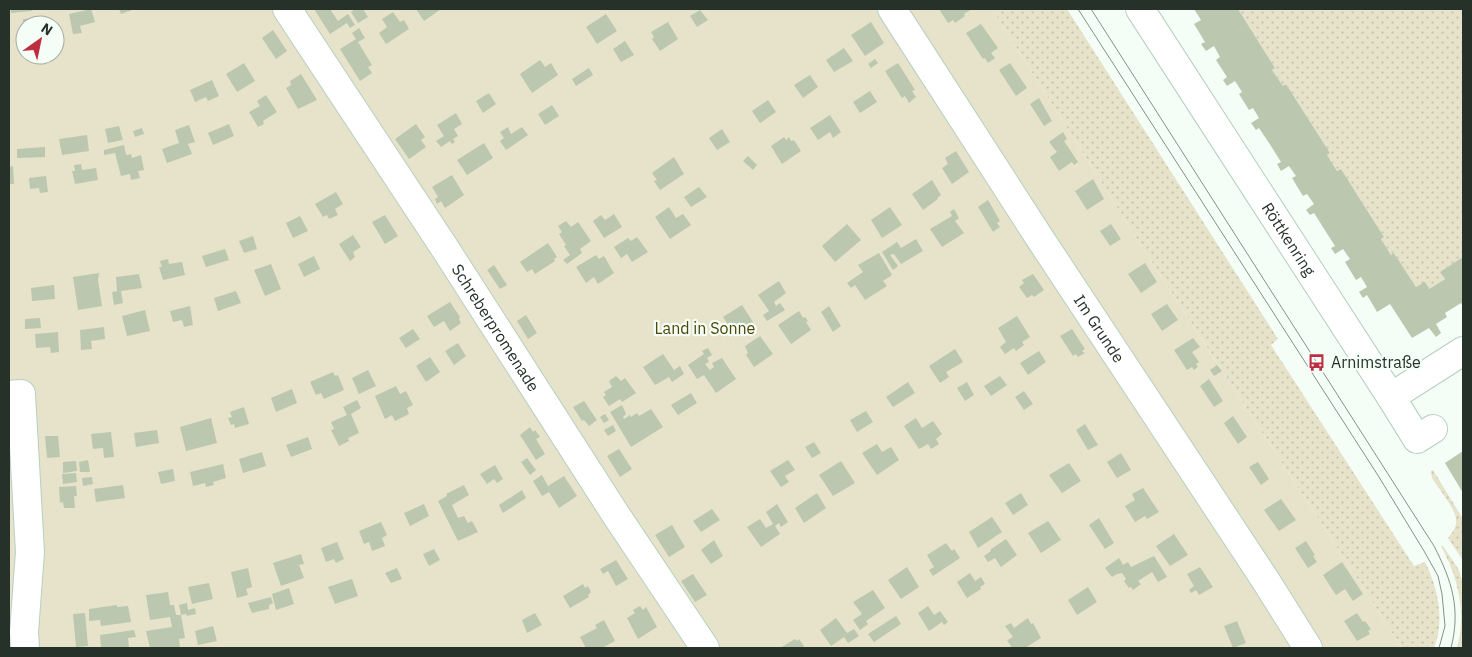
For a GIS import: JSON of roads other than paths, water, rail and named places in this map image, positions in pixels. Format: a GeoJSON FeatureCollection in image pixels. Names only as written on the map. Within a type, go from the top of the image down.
{"type":"FeatureCollection","features":[{"type":"Feature","properties":{"kind":"street","name":"Schreberpromenade"},"geometry":{"type":"LineString","coordinates":[[287,9],[452,258],[616,515],[705,648]]}},
{"type":"Feature","properties":{"kind":"street","name":"Im Grunde"},"geometry":{"type":"LineString","coordinates":[[892,9],[1308,648]]}},
{"type":"Feature","properties":{"kind":"street","name":"Röttkenring"},"geometry":{"type":"LineString","coordinates":[[1140,9],[1417,440],[1433,430]]}},
{"type":"Feature","properties":{"kind":"street"},"geometry":{"type":"LineString","coordinates":[[1391,397],[1463,351]]}},
{"type":"Feature","properties":{"kind":"street"},"geometry":{"type":"LineString","coordinates":[[15,395],[19,553],[25,648]]}},
{"type":"Feature","properties":{"kind":"tram line"},"geometry":{"type":"LineString","coordinates":[[1078,9],[1379,477],[1424,551],[1438,576],[1442,594],[1445,626],[1439,648]]}},
{"type":"Feature","properties":{"kind":"tram line"},"geometry":{"type":"LineString","coordinates":[[1091,9],[1434,546],[1446,571],[1453,596],[1455,621],[1451,648]]}},
{"type":"Feature","properties":{"kind":"place","name":"Arnimstraße"},"geometry":{"type":"Point","coordinates":[1317,362]}},
{"type":"Feature","properties":{"kind":"park label","name":"Land in Sonne"},"geometry":{"type":"Point","coordinates":[705,328]}}]}
